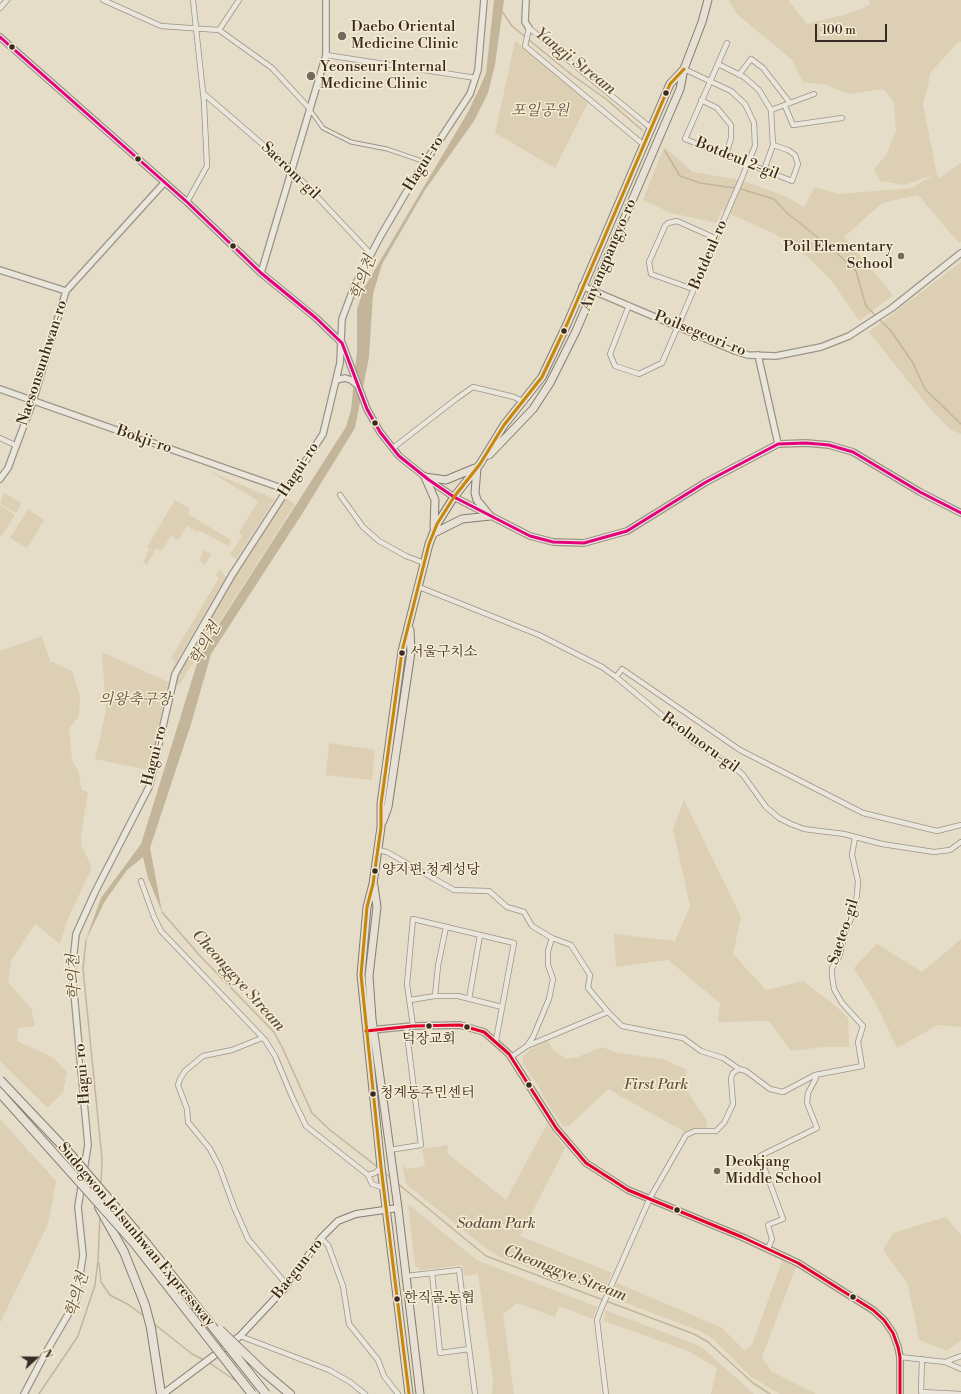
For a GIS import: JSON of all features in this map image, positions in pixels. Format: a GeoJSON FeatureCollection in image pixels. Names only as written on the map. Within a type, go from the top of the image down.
{"type":"FeatureCollection","features":[{"type":"Feature","properties":{"kind":"highway","name":"Sudogwon Je1sunhwan Expressway"},"geometry":{"type":"LineString","coordinates":[[0,1080],[72,1156],[147,1244],[266,1394]]}},
{"type":"Feature","properties":{"kind":"highway","name":"Sudogwon Je1sunhwan Expressway"},"geometry":{"type":"LineString","coordinates":[[0,1093],[93,1195],[134,1243],[252,1394]]}},
{"type":"Feature","properties":{"kind":"highway"},"geometry":{"type":"LineString","coordinates":[[93,1195],[124,1252],[136,1279],[151,1328],[161,1394]]}},
{"type":"Feature","properties":{"kind":"highway"},"geometry":{"type":"LineString","coordinates":[[198,1308],[265,1373],[290,1394]]}},
{"type":"Feature","properties":{"kind":"main road","name":"Anyangpangyo-ro"},"geometry":{"type":"LineString","coordinates":[[478,466],[533,409],[550,383],[594,291],[680,89],[684,69],[702,22],[708,0]]}},
{"type":"Feature","properties":{"kind":"main road","name":"Anyangpangyo-ro"},"geometry":{"type":"LineString","coordinates":[[409,1394],[383,1187],[361,976],[366,907],[373,884],[378,850],[381,827],[381,804],[401,659],[424,563],[434,533],[454,497],[478,466],[504,425],[542,378],[670,84],[684,69]]}},
{"type":"Feature","properties":{"kind":"main road"},"geometry":{"type":"LineString","coordinates":[[425,477],[446,480],[478,466],[475,494],[477,500],[490,516]]}},
{"type":"Feature","properties":{"kind":"main road"},"geometry":{"type":"LineString","coordinates":[[425,477],[435,500],[434,533],[462,519],[490,516]]}},
{"type":"Feature","properties":{"kind":"main road","name":"Anyangpangyo-ro"},"geometry":{"type":"LineString","coordinates":[[373,884],[377,907],[369,976],[374,1030],[398,1208],[420,1394]]}},
{"type":"Feature","properties":{"kind":"main road","name":"Baegun-ro"},"geometry":{"type":"LineString","coordinates":[[161,1394],[240,1336],[287,1285],[321,1238],[338,1222],[356,1214],[398,1208]]}},
{"type":"Feature","properties":{"kind":"street"},"geometry":{"type":"LineString","coordinates":[[0,8],[7,0]]}},
{"type":"Feature","properties":{"kind":"street"},"geometry":{"type":"LineString","coordinates":[[103,0],[161,26],[219,30],[272,68],[309,108],[323,128],[351,142],[387,149],[425,162]]}},
{"type":"Feature","properties":{"kind":"street"},"geometry":{"type":"LineString","coordinates":[[187,202],[207,166],[203,93],[193,0]]}},
{"type":"Feature","properties":{"kind":"street"},"geometry":{"type":"LineString","coordinates":[[219,30],[239,0]]}},
{"type":"Feature","properties":{"kind":"street"},"geometry":{"type":"LineString","coordinates":[[261,273],[290,168],[326,55],[326,0]]}},
{"type":"Feature","properties":{"kind":"street","name":"Hagui-ro"},"geometry":{"type":"LineString","coordinates":[[24,1394],[76,1301],[83,1255],[78,1207],[88,1145],[72,971],[76,934],[95,892],[149,787],[175,674],[232,574],[323,434],[338,379],[342,343],[342,319],[354,287],[371,254],[425,162],[470,94],[476,78],[480,58],[484,0]]}},
{"type":"Feature","properties":{"kind":"street"},"geometry":{"type":"LineString","coordinates":[[526,0],[525,22],[529,28],[651,128]]}},
{"type":"Feature","properties":{"kind":"street"},"geometry":{"type":"LineString","coordinates":[[529,28],[525,46],[644,145]]}},
{"type":"Feature","properties":{"kind":"street"},"geometry":{"type":"LineString","coordinates":[[0,37],[187,202],[261,273],[316,318],[342,343],[367,409],[380,432],[399,456],[425,477],[454,497],[530,536],[553,542],[584,543],[603,539],[627,531],[706,482],[778,444],[806,443],[829,445],[853,452],[920,492],[961,512]]}},
{"type":"Feature","properties":{"kind":"street","name":"Botdeul 2-gil"},"geometry":{"type":"LineString","coordinates":[[727,43],[685,138],[792,181],[798,164],[795,155],[788,150],[773,146]]}},
{"type":"Feature","properties":{"kind":"street"},"geometry":{"type":"LineString","coordinates":[[326,55],[476,78]]}},
{"type":"Feature","properties":{"kind":"street"},"geometry":{"type":"LineString","coordinates":[[739,75],[751,59],[763,68],[787,105],[793,125],[842,118]]}},
{"type":"Feature","properties":{"kind":"street"},"geometry":{"type":"LineString","coordinates":[[718,64],[739,75],[759,90],[771,110],[773,146],[764,170]]}},
{"type":"Feature","properties":{"kind":"street","name":"Botdeul-ro"},"geometry":{"type":"LineString","coordinates":[[629,305],[610,354],[615,366],[639,374],[662,363],[755,146],[754,123],[745,104],[731,91],[684,69]]}},
{"type":"Feature","properties":{"kind":"street","name":"Saerom-gil"},"geometry":{"type":"LineString","coordinates":[[203,93],[290,168],[371,254]]}},
{"type":"Feature","properties":{"kind":"street"},"geometry":{"type":"LineString","coordinates":[[771,110],[814,94]]}},
{"type":"Feature","properties":{"kind":"street"},"geometry":{"type":"LineString","coordinates":[[701,100],[717,108],[731,125],[731,138],[726,155]]}},
{"type":"Feature","properties":{"kind":"street","name":"Naesonsunhwan-ro"},"geometry":{"type":"LineString","coordinates":[[0,479],[8,468],[15,445],[33,401],[66,291],[164,183]]}},
{"type":"Feature","properties":{"kind":"street"},"geometry":{"type":"LineString","coordinates":[[693,289],[651,274],[648,262],[665,226],[668,223],[677,221],[715,238]]}},
{"type":"Feature","properties":{"kind":"street","name":"Poilsegeori-ro"},"geometry":{"type":"LineString","coordinates":[[582,286],[748,355],[776,356],[821,347],[849,336],[880,316],[961,253]]}},
{"type":"Feature","properties":{"kind":"street"},"geometry":{"type":"LineString","coordinates":[[0,270],[66,291]]}},
{"type":"Feature","properties":{"kind":"street"},"geometry":{"type":"LineString","coordinates":[[758,355],[778,444]]}},
{"type":"Feature","properties":{"kind":"street"},"geometry":{"type":"LineString","coordinates":[[338,379],[351,380],[357,385]]}},
{"type":"Feature","properties":{"kind":"street"},"geometry":{"type":"LineString","coordinates":[[393,448],[473,387],[514,397],[524,402]]}},
{"type":"Feature","properties":{"kind":"street","name":"Bokji-ro"},"geometry":{"type":"LineString","coordinates":[[0,390],[287,490]]}},
{"type":"Feature","properties":{"kind":"street"},"geometry":{"type":"LineString","coordinates":[[0,438],[15,445]]}},
{"type":"Feature","properties":{"kind":"street"},"geometry":{"type":"LineString","coordinates":[[340,495],[363,527],[379,541],[406,556],[424,563]]}},
{"type":"Feature","properties":{"kind":"street","name":"Beolmoru-gil"},"geometry":{"type":"LineString","coordinates":[[419,587],[539,635],[602,667],[695,743],[734,767],[743,775],[766,807],[779,818],[804,829],[934,852],[950,850],[961,842]]}},
{"type":"Feature","properties":{"kind":"street"},"geometry":{"type":"LineString","coordinates":[[616,677],[622,670],[740,750],[863,813],[937,831],[961,825]]}},
{"type":"Feature","properties":{"kind":"street","name":"Saeteo-gil"},"geometry":{"type":"LineString","coordinates":[[378,850],[387,852],[454,890],[489,891],[507,907],[524,912],[532,926],[552,938],[572,945],[590,975],[588,988],[622,1026],[683,1038],[701,1050],[723,1058],[739,1069],[746,1071],[770,1089],[782,1092],[815,1075],[862,1066],[858,1042],[862,1026],[842,1003],[834,989],[832,976],[832,968],[839,957],[846,930],[853,914],[857,895],[858,881],[852,855],[855,837]]}},
{"type":"Feature","properties":{"kind":"street"},"geometry":{"type":"LineString","coordinates":[[141,882],[154,917],[162,932],[262,1038],[275,1056],[292,1099],[306,1126],[368,1175],[372,1184],[383,1187]]}},
{"type":"Feature","properties":{"kind":"street"},"geometry":{"type":"LineString","coordinates":[[413,1026],[407,984],[413,919],[514,944],[496,1040]]}},
{"type":"Feature","properties":{"kind":"street"},"geometry":{"type":"LineString","coordinates":[[435,996],[438,966],[446,927]]}},
{"type":"Feature","properties":{"kind":"street"},"geometry":{"type":"LineString","coordinates":[[469,998],[480,935]]}},
{"type":"Feature","properties":{"kind":"street"},"geometry":{"type":"LineString","coordinates":[[527,1046],[542,1020],[549,999],[553,978],[548,965],[548,951],[552,938]]}},
{"type":"Feature","properties":{"kind":"street"},"geometry":{"type":"LineString","coordinates":[[410,1000],[435,996],[458,996],[502,1007]]}},
{"type":"Feature","properties":{"kind":"street"},"geometry":{"type":"LineString","coordinates":[[511,1057],[527,1046],[608,1012]]}},
{"type":"Feature","properties":{"kind":"street"},"geometry":{"type":"LineString","coordinates":[[366,1031],[406,1026],[460,1025],[484,1032],[496,1040],[511,1057],[556,1128],[586,1163],[628,1190],[650,1198],[798,1263],[872,1310],[884,1320],[893,1333],[900,1357],[900,1394]]}},
{"type":"Feature","properties":{"kind":"street"},"geometry":{"type":"LineString","coordinates":[[389,1150],[421,1145],[406,1026]]}},
{"type":"Feature","properties":{"kind":"street"},"geometry":{"type":"LineString","coordinates":[[262,1038],[232,1050],[203,1056],[184,1071],[178,1085],[187,1108],[188,1122],[210,1149],[219,1166],[241,1225],[248,1239],[287,1285]]}},
{"type":"Feature","properties":{"kind":"street"},"geometry":{"type":"LineString","coordinates":[[606,1394],[597,1320],[601,1308],[609,1293],[650,1198],[686,1135],[695,1131],[716,1131],[724,1123],[733,1104],[730,1078],[733,1072],[739,1069]]}},
{"type":"Feature","properties":{"kind":"street"},"geometry":{"type":"LineString","coordinates":[[768,1249],[772,1239],[768,1225],[783,1219],[760,1156],[817,1128],[808,1103],[808,1093],[816,1078],[815,1075]]}},
{"type":"Feature","properties":{"kind":"street"},"geometry":{"type":"LineString","coordinates":[[368,1175],[374,1174],[381,1168]]}},
{"type":"Feature","properties":{"kind":"street"},"geometry":{"type":"LineString","coordinates":[[321,1238],[328,1245],[343,1286],[349,1324],[378,1360],[384,1376],[398,1394]]}},
{"type":"Feature","properties":{"kind":"street"},"geometry":{"type":"LineString","coordinates":[[406,1276],[459,1270],[475,1394]]}},
{"type":"Feature","properties":{"kind":"street"},"geometry":{"type":"LineString","coordinates":[[432,1273],[440,1353],[469,1349]]}},
{"type":"Feature","properties":{"kind":"street"},"geometry":{"type":"LineString","coordinates":[[240,1336],[329,1370],[350,1382],[365,1394]]}},
{"type":"Feature","properties":{"kind":"street"},"geometry":{"type":"LineString","coordinates":[[945,1362],[961,1356]]}},
{"type":"Feature","properties":{"kind":"street"},"geometry":{"type":"LineString","coordinates":[[900,1357],[945,1362],[961,1369]]}},
{"type":"Feature","properties":{"kind":"street"},"geometry":{"type":"LineString","coordinates":[[922,1359],[921,1392],[961,1394]]}},
{"type":"Feature","properties":{"kind":"green space"},"geometry":{"type":"Polygon","coordinates":[[[729,0],[788,0],[807,24],[848,14],[870,5],[869,0],[961,0],[961,42],[958,42],[931,72],[923,105],[938,179],[961,163],[961,242],[959,243],[918,195],[882,203],[844,237],[893,295],[859,321],[831,280],[811,260],[773,233],[721,210],[717,223],[671,213],[643,200],[664,147],[693,172],[741,180],[787,197],[804,207],[815,187],[839,194],[912,188],[933,175],[904,185],[880,181],[874,169],[886,155],[896,131],[894,102],[883,89],[849,94],[826,85],[803,82],[792,60],[737,14],[729,0]]]}},
{"type":"Feature","properties":{"kind":"green space","name":"포일공원"},"geometry":{"type":"Polygon","coordinates":[[[515,41],[590,99],[555,168],[495,133],[515,41]]]}},
{"type":"Feature","properties":{"kind":"green space"},"geometry":{"type":"Polygon","coordinates":[[[961,262],[961,434],[951,430],[927,405],[869,332],[961,262]]]}},
{"type":"Feature","properties":{"kind":"green space"},"geometry":{"type":"Polygon","coordinates":[[[209,471],[275,499],[236,559],[230,555],[242,536],[239,533],[258,501],[209,471]]]}},
{"type":"Feature","properties":{"kind":"green space"},"geometry":{"type":"Polygon","coordinates":[[[4,493],[21,503],[16,513],[0,504],[4,493]]]}},
{"type":"Feature","properties":{"kind":"green space"},"geometry":{"type":"Polygon","coordinates":[[[285,497],[295,504],[179,685],[174,683],[234,576],[285,497]]]}},
{"type":"Feature","properties":{"kind":"green space"},"geometry":{"type":"Polygon","coordinates":[[[175,500],[190,509],[188,514],[231,540],[228,546],[199,530],[198,532],[187,526],[178,540],[171,536],[162,551],[156,548],[147,565],[143,563],[149,550],[153,551],[147,547],[175,500]]]}},
{"type":"Feature","properties":{"kind":"green space"},"geometry":{"type":"Polygon","coordinates":[[[0,505],[15,515],[1,537],[0,536],[0,505]]]}},
{"type":"Feature","properties":{"kind":"green space"},"geometry":{"type":"Polygon","coordinates":[[[28,509],[44,520],[27,548],[10,538],[28,509]]]}},
{"type":"Feature","properties":{"kind":"green space"},"geometry":{"type":"Polygon","coordinates":[[[204,550],[211,554],[205,565],[199,561],[204,550]]]}},
{"type":"Feature","properties":{"kind":"green space"},"geometry":{"type":"Polygon","coordinates":[[[219,569],[226,577],[172,669],[175,660],[171,658],[219,578],[216,575],[219,569]]]}},
{"type":"Feature","properties":{"kind":"green space"},"geometry":{"type":"Polygon","coordinates":[[[42,636],[50,661],[72,671],[80,696],[79,716],[69,729],[72,760],[78,771],[82,790],[88,792],[81,845],[92,867],[67,921],[60,944],[35,924],[11,961],[8,982],[31,1008],[35,1026],[18,1028],[17,1041],[54,1058],[67,1072],[63,1092],[48,1108],[0,1061],[0,651],[42,636]]]}},
{"type":"Feature","properties":{"kind":"green space","name":"의왕축구장"},"geometry":{"type":"Polygon","coordinates":[[[102,652],[168,682],[149,770],[95,759],[106,711],[102,652]]]}},
{"type":"Feature","properties":{"kind":"green space"},"geometry":{"type":"Polygon","coordinates":[[[329,743],[375,750],[372,780],[326,775],[329,743]]]}},
{"type":"Feature","properties":{"kind":"green space"},"geometry":{"type":"Polygon","coordinates":[[[684,800],[741,917],[733,954],[766,990],[803,981],[838,1008],[848,1018],[849,1047],[823,1047],[791,1051],[769,1021],[718,1022],[720,1003],[668,960],[616,967],[614,934],[675,941],[690,906],[673,829],[684,800]]]}},
{"type":"Feature","properties":{"kind":"green space"},"geometry":{"type":"Polygon","coordinates":[[[961,939],[961,1027],[938,1025],[897,1048],[876,1004],[854,968],[877,944],[922,972],[961,939]]]}},
{"type":"Feature","properties":{"kind":"green space","name":"First Park"},"geometry":{"type":"Polygon","coordinates":[[[548,1041],[553,1050],[567,1059],[578,1057],[602,1047],[618,1053],[663,1059],[687,1070],[684,1087],[707,1121],[706,1129],[694,1129],[685,1132],[608,1089],[569,1126],[563,1126],[523,1064],[523,1056],[532,1048],[548,1041]]]}},
{"type":"Feature","properties":{"kind":"green space"},"geometry":{"type":"Polygon","coordinates":[[[0,1119],[56,1181],[48,1224],[0,1323],[0,1119]]]}},
{"type":"Feature","properties":{"kind":"green space","name":"Sodam Park"},"geometry":{"type":"Polygon","coordinates":[[[547,1124],[565,1148],[520,1236],[612,1273],[603,1294],[500,1257],[488,1250],[406,1184],[402,1165],[407,1169],[425,1166],[422,1149],[448,1145],[447,1153],[506,1200],[547,1124]]]}},
{"type":"Feature","properties":{"kind":"green space"},"geometry":{"type":"Polygon","coordinates":[[[408,1204],[477,1260],[597,1307],[593,1319],[559,1306],[555,1317],[517,1303],[503,1314],[514,1394],[492,1394],[493,1378],[478,1274],[464,1276],[462,1265],[421,1270],[415,1266],[408,1204]]]}},
{"type":"Feature","properties":{"kind":"green space"},"geometry":{"type":"Polygon","coordinates":[[[946,1217],[961,1235],[961,1340],[947,1351],[919,1340],[908,1284],[883,1250],[893,1233],[946,1217]]]}},
{"type":"Feature","properties":{"kind":"green space"},"geometry":{"type":"Polygon","coordinates":[[[782,1261],[796,1267],[762,1357],[771,1371],[816,1394],[780,1394],[750,1376],[712,1338],[700,1331],[610,1297],[617,1283],[722,1328],[745,1351],[752,1345],[782,1261]]]}},
{"type":"Feature","properties":{"kind":"green space"},"geometry":{"type":"Polygon","coordinates":[[[605,1310],[695,1344],[704,1349],[754,1394],[711,1394],[717,1368],[688,1351],[604,1321],[605,1310]]]}},
{"type":"Feature","properties":{"kind":"shaded area","name":"학의천"},"geometry":{"type":"Polygon","coordinates":[[[494,0],[504,0],[495,65],[488,93],[474,121],[425,190],[382,264],[373,294],[369,357],[355,428],[302,514],[211,654],[191,724],[150,848],[162,912],[148,878],[143,857],[127,870],[105,901],[85,942],[101,898],[141,844],[200,654],[346,427],[351,410],[357,351],[357,309],[364,288],[468,112],[480,87],[486,73],[494,0]]]}},
{"type":"Feature","properties":{"kind":"waterway","name":"Yangji Stream"},"geometry":{"type":"LineString","coordinates":[[501,10],[512,26],[572,75],[606,99],[642,130]]}},
{"type":"Feature","properties":{"kind":"waterway","name":"Yangji Stream"},"geometry":{"type":"LineString","coordinates":[[665,151],[680,176],[700,183],[741,189],[774,199],[787,213],[830,247],[856,271],[866,306],[891,331],[913,363],[925,389],[961,424]]}},
{"type":"Feature","properties":{"kind":"waterway","name":"Cheonggye Stream"},"geometry":{"type":"LineString","coordinates":[[162,912],[201,957],[274,1032],[312,1113],[330,1130],[379,1168]]}},
{"type":"Feature","properties":{"kind":"waterway","name":"학의천"},"geometry":{"type":"LineString","coordinates":[[86,940],[83,969],[102,1159],[101,1185]]}},
{"type":"Feature","properties":{"kind":"waterway","name":"Cheonggye Stream"},"geometry":{"type":"LineString","coordinates":[[385,1173],[391,1178]]}},
{"type":"Feature","properties":{"kind":"waterway","name":"Cheonggye Stream"},"geometry":{"type":"LineString","coordinates":[[397,1183],[486,1256],[694,1334],[708,1342],[753,1383],[770,1394]]}},
{"type":"Feature","properties":{"kind":"waterway","name":"학의천"},"geometry":{"type":"LineString","coordinates":[[39,1394],[78,1336],[95,1285],[100,1217]]}},
{"type":"Feature","properties":{"kind":"waterway"},"geometry":{"type":"LineString","coordinates":[[99,1263],[101,1282],[110,1295],[129,1305],[145,1317]]}},
{"type":"Feature","properties":{"kind":"waterway"},"geometry":{"type":"LineString","coordinates":[[153,1323],[192,1354],[204,1360]]}},
{"type":"Feature","properties":{"kind":"waterway"},"geometry":{"type":"LineString","coordinates":[[208,1362],[239,1383]]}},
{"type":"Feature","properties":{"kind":"transit line"},"geometry":{"type":"LineString","coordinates":[[0,37],[187,202],[261,273],[316,318],[342,343],[367,409],[380,432],[399,456],[429,480],[454,497],[530,536],[553,542],[584,543],[627,531],[706,482],[778,444],[806,443],[829,445],[853,452],[920,492],[961,513]]}},
{"type":"Feature","properties":{"kind":"transit line"},"geometry":{"type":"LineString","coordinates":[[409,1394],[381,1167],[361,975],[367,907],[373,884],[381,827],[381,804],[402,651],[429,544],[437,524],[454,497],[480,464],[504,425],[542,377],[568,322],[670,84],[684,69]]}},
{"type":"Feature","properties":{"kind":"transit line"},"geometry":{"type":"LineString","coordinates":[[366,1031],[413,1026],[460,1025],[484,1032],[509,1054],[556,1128],[586,1163],[628,1190],[742,1237],[798,1263],[873,1310],[884,1320],[893,1333],[898,1347],[900,1357],[900,1394]]}},
{"type":"Feature","properties":{"kind":"place","name":"Daebo Oriental Medicine Clinic"},"geometry":{"type":"Point","coordinates":[342,36]}},
{"type":"Feature","properties":{"kind":"place","name":"Yeonseuri Internal Medicine Clinic"},"geometry":{"type":"Point","coordinates":[311,76]}},
{"type":"Feature","properties":{"kind":"place","name":"Poil Elementary School"},"geometry":{"type":"Point","coordinates":[901,256]}},
{"type":"Feature","properties":{"kind":"place","name":"서울구치소"},"geometry":{"type":"Point","coordinates":[402,653]}},
{"type":"Feature","properties":{"kind":"place","name":"양지편.청계성당"},"geometry":{"type":"Point","coordinates":[375,871]}},
{"type":"Feature","properties":{"kind":"place","name":"덕장교회"},"geometry":{"type":"Point","coordinates":[429,1026]}},
{"type":"Feature","properties":{"kind":"place","name":"청계동주민센터"},"geometry":{"type":"Point","coordinates":[373,1094]}},
{"type":"Feature","properties":{"kind":"place","name":"Deokjang Middle School"},"geometry":{"type":"Point","coordinates":[717,1171]}},
{"type":"Feature","properties":{"kind":"place","name":"한직골.농협"},"geometry":{"type":"Point","coordinates":[397,1299]}}]}
